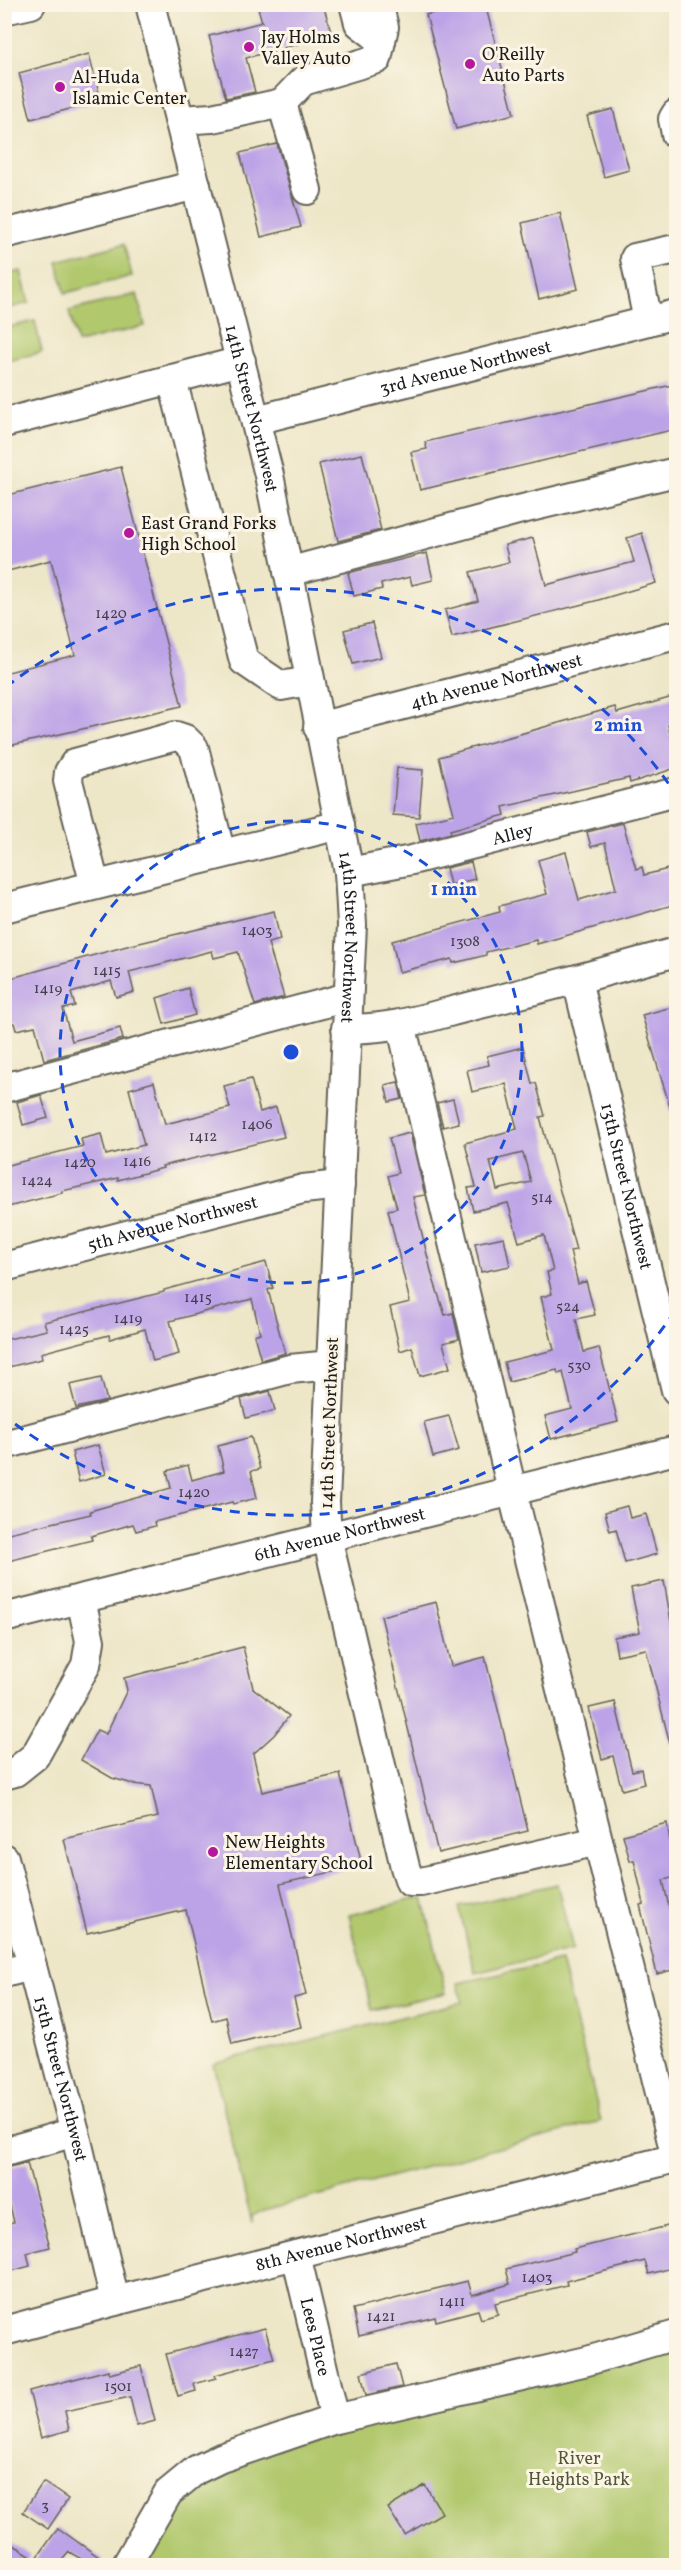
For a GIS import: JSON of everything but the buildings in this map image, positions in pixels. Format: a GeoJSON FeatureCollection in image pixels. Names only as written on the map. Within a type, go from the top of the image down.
{"type":"FeatureCollection","features":[{"type":"Feature","properties":{"kind":"street"},"geometry":{"type":"LineString","coordinates":[[4,10],[31,4]]}},
{"type":"Feature","properties":{"kind":"street","name":"14th Street Northwest"},"geometry":{"type":"LineString","coordinates":[[150,4],[256,420],[349,872],[352,925],[325,1502],[327,1537],[405,1868],[410,1882],[421,1882],[598,1841]]}},
{"type":"Feature","properties":{"kind":"street"},"geometry":{"type":"LineString","coordinates":[[354,4],[359,23],[381,40]]}},
{"type":"Feature","properties":{"kind":"street"},"geometry":{"type":"LineString","coordinates":[[179,120],[212,118],[282,104],[303,81],[376,59],[384,27],[378,4]]}},
{"type":"Feature","properties":{"kind":"street"},"geometry":{"type":"LineString","coordinates":[[282,104],[307,190]]}},
{"type":"Feature","properties":{"kind":"street"},"geometry":{"type":"LineString","coordinates":[[676,114],[673,119],[676,134]]}},
{"type":"Feature","properties":{"kind":"street"},"geometry":{"type":"LineString","coordinates":[[4,234],[196,185]]}},
{"type":"Feature","properties":{"kind":"street"},"geometry":{"type":"LineString","coordinates":[[648,321],[636,258],[676,249]]}},
{"type":"Feature","properties":{"kind":"street","name":"3rd Avenue Northwest"},"geometry":{"type":"LineString","coordinates":[[256,420],[676,314]]}},
{"type":"Feature","properties":{"kind":"street"},"geometry":{"type":"LineString","coordinates":[[4,423],[241,361]]}},
{"type":"Feature","properties":{"kind":"street"},"geometry":{"type":"LineString","coordinates":[[172,379],[244,661],[281,686],[309,681]]}},
{"type":"Feature","properties":{"kind":"street"},"geometry":{"type":"LineString","coordinates":[[288,572],[514,511],[676,472]]}},
{"type":"Feature","properties":{"kind":"street","name":"4th Avenue Northwest"},"geometry":{"type":"LineString","coordinates":[[318,727],[676,635]]}},
{"type":"Feature","properties":{"kind":"street"},"geometry":{"type":"LineString","coordinates":[[95,885],[68,781],[69,772],[75,763],[176,736],[185,739],[194,748],[221,854]]}},
{"type":"Feature","properties":{"kind":"street","name":"Alley"},"geometry":{"type":"LineString","coordinates":[[349,872],[412,860],[676,792]]}},
{"type":"Feature","properties":{"kind":"street"},"geometry":{"type":"LineString","coordinates":[[4,908],[340,825]]}},
{"type":"Feature","properties":{"kind":"street"},"geometry":{"type":"LineString","coordinates":[[346,1028],[364,1029],[401,1024],[577,980],[676,952]]}},
{"type":"Feature","properties":{"kind":"street","name":"13th Street Northwest"},"geometry":{"type":"LineString","coordinates":[[577,980],[676,1390]]}},
{"type":"Feature","properties":{"kind":"street"},"geometry":{"type":"LineString","coordinates":[[4,1089],[348,997]]}},
{"type":"Feature","properties":{"kind":"street"},"geometry":{"type":"LineString","coordinates":[[401,1024],[512,1490],[676,2158]]}},
{"type":"Feature","properties":{"kind":"street","name":"5th Avenue Northwest"},"geometry":{"type":"LineString","coordinates":[[4,1267],[303,1189],[340,1185]]}},
{"type":"Feature","properties":{"kind":"street"},"geometry":{"type":"LineString","coordinates":[[4,1445],[290,1369],[331,1365]]}},
{"type":"Feature","properties":{"kind":"street","name":"6th Avenue Northwest"},"geometry":{"type":"LineString","coordinates":[[4,1618],[676,1450]]}},
{"type":"Feature","properties":{"kind":"street"},"geometry":{"type":"LineString","coordinates":[[4,1775],[15,1772],[35,1756],[86,1665],[90,1641],[81,1599]]}},
{"type":"Feature","properties":{"kind":"street","name":"15th Street Northwest"},"geometry":{"type":"LineString","coordinates":[[4,1858],[75,2132],[115,2301]]}},
{"type":"Feature","properties":{"kind":"street"},"geometry":{"type":"LineString","coordinates":[[4,1973],[32,1966]]}},
{"type":"Feature","properties":{"kind":"street"},"geometry":{"type":"LineString","coordinates":[[4,2152],[75,2132]]}},
{"type":"Feature","properties":{"kind":"street","name":"8th Avenue Northwest"},"geometry":{"type":"LineString","coordinates":[[4,2331],[676,2158]]}},
{"type":"Feature","properties":{"kind":"street","name":"Lees Place"},"geometry":{"type":"LineString","coordinates":[[296,2255],[335,2419]]}},
{"type":"Feature","properties":{"kind":"street"},"geometry":{"type":"LineString","coordinates":[[126,2565],[162,2502],[181,2480],[220,2458],[335,2419],[510,2379],[676,2336]]}},
{"type":"Feature","properties":{"kind":"green space"},"geometry":{"type":"Polygon","coordinates":[[[124,244],[132,276],[65,293],[57,261],[124,244]]]}},
{"type":"Feature","properties":{"kind":"green space"},"geometry":{"type":"Polygon","coordinates":[[[21,271],[29,303],[5,309],[5,275],[21,271]]]}},
{"type":"Feature","properties":{"kind":"green space"},"geometry":{"type":"Polygon","coordinates":[[[137,294],[145,326],[77,343],[69,311],[137,294]]]}},
{"type":"Feature","properties":{"kind":"green space"},"geometry":{"type":"Polygon","coordinates":[[[35,321],[42,352],[5,362],[5,328],[35,321]]]}},
{"type":"Feature","properties":{"kind":"green space"},"geometry":{"type":"Polygon","coordinates":[[[557,1884],[573,1949],[475,1973],[459,1907],[557,1884]]]}},
{"type":"Feature","properties":{"kind":"green space"},"geometry":{"type":"Polygon","coordinates":[[[423,1897],[446,1993],[372,2010],[349,1915],[423,1897]]]}},
{"type":"Feature","properties":{"kind":"green space"},"geometry":{"type":"Polygon","coordinates":[[[561,1961],[601,2121],[264,2210],[252,2216],[252,2223],[213,2064],[462,2002],[458,1983],[561,1961]]]}},
{"type":"Feature","properties":{"kind":"green space","name":"River Heights Park"},"geometry":{"type":"Polygon","coordinates":[[[676,2344],[676,2565],[129,2566],[169,2499],[221,2462],[676,2344]]]}},
{"type":"Feature","properties":{"kind":"place","name":"Jay Holms Valley Auto"},"geometry":{"type":"Point","coordinates":[249,47]}},
{"type":"Feature","properties":{"kind":"place","name":"O'Reilly Auto Parts"},"geometry":{"type":"Point","coordinates":[470,64]}},
{"type":"Feature","properties":{"kind":"place","name":"Al-Huda Islamic Center"},"geometry":{"type":"Point","coordinates":[60,87]}},
{"type":"Feature","properties":{"kind":"place","name":"East Grand Forks High School"},"geometry":{"type":"Point","coordinates":[129,533]}},
{"type":"Feature","properties":{"kind":"place","name":"New Heights Elementary School"},"geometry":{"type":"Point","coordinates":[213,1852]}}]}
